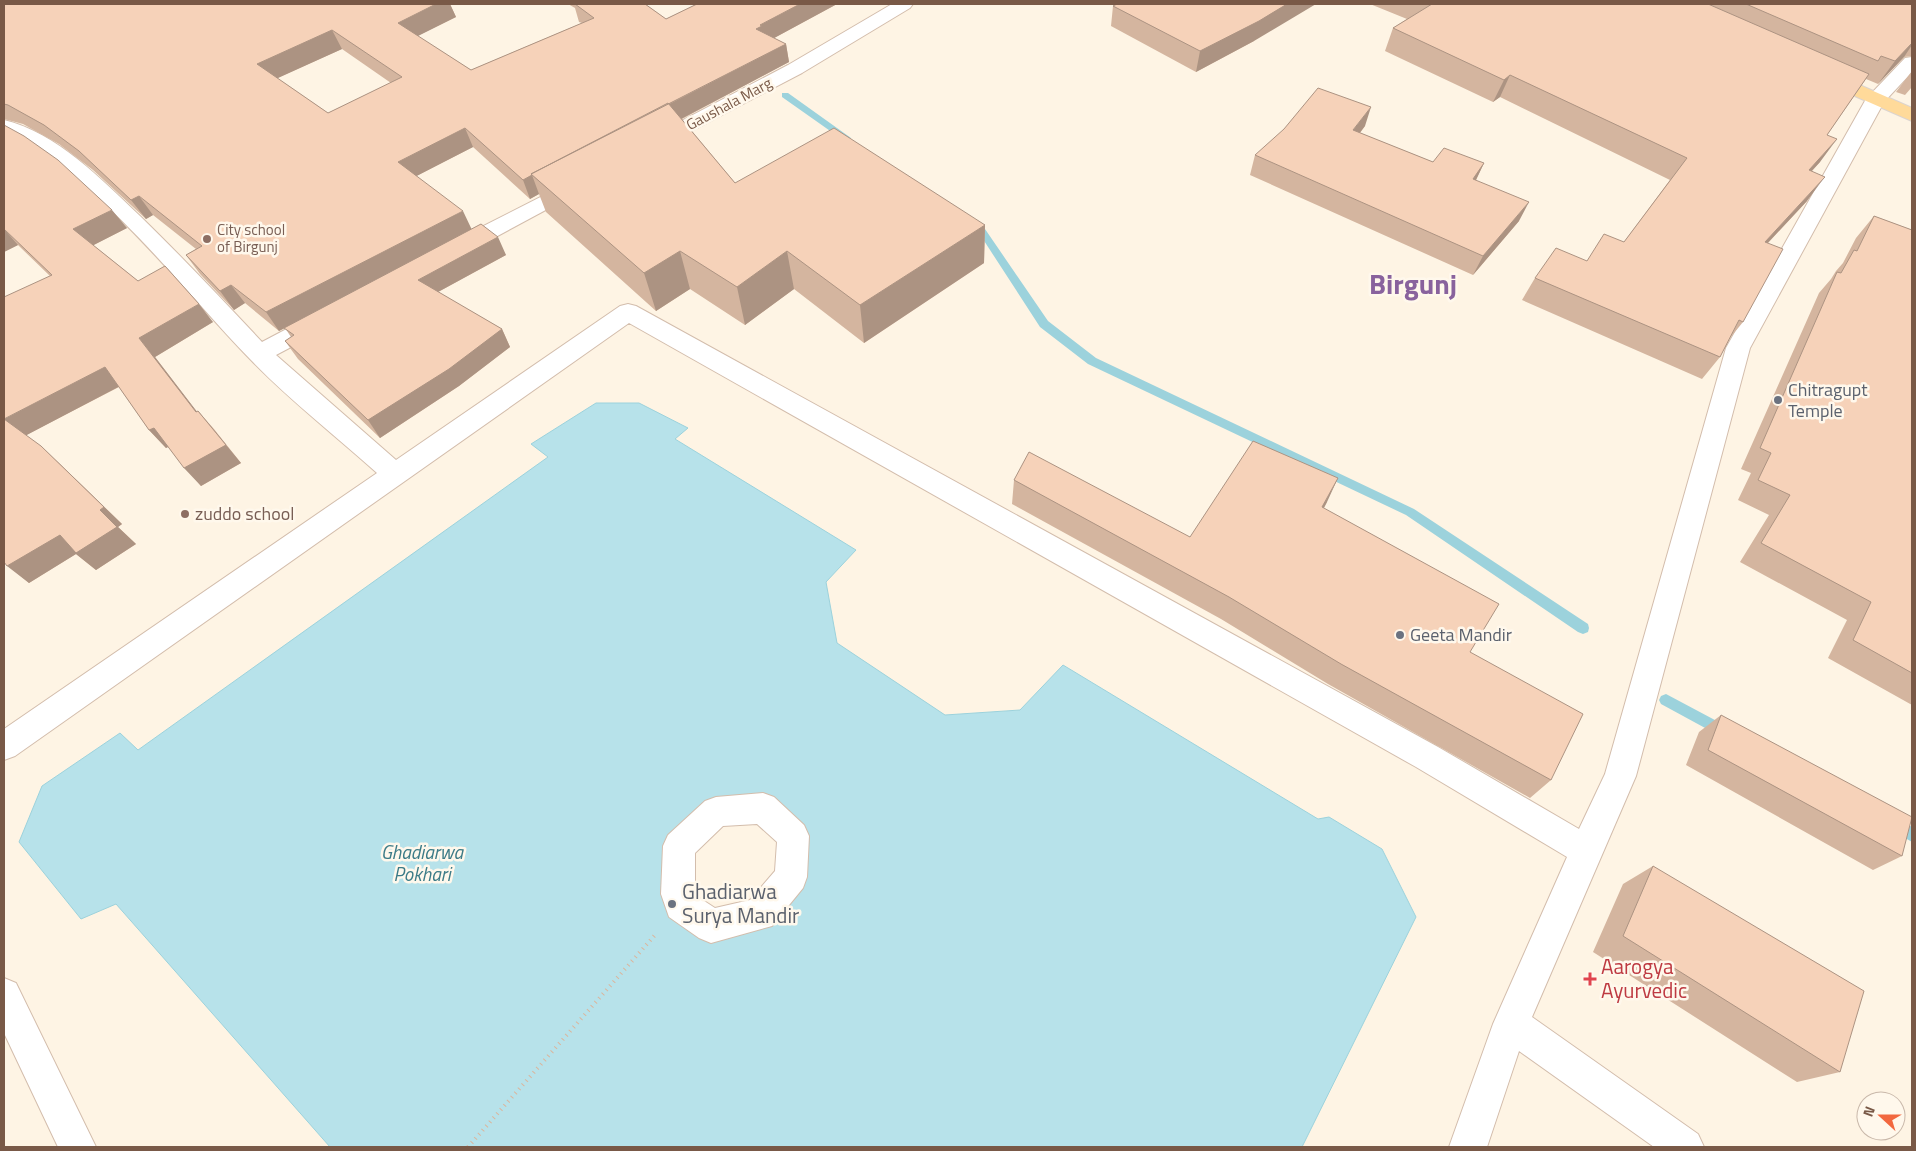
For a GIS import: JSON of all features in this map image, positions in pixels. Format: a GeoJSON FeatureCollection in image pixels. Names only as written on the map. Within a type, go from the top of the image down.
{"type":"FeatureCollection","features":[{"type":"Feature","properties":{"kind":"main road"},"geometry":{"type":"LineString","coordinates":[[1805,67],[1912,115]]}},
{"type":"Feature","properties":{"kind":"street","name":"Gaushala Marg"},"geometry":{"type":"LineString","coordinates":[[640,151],[795,69],[904,4]]}},
{"type":"Feature","properties":{"kind":"street"},"geometry":{"type":"LineString","coordinates":[[1468,1147],[1511,1024],[1620,776],[1738,348],[1876,98],[1912,62]]}},
{"type":"Feature","properties":{"kind":"street"},"geometry":{"type":"LineString","coordinates":[[4,126],[40,143],[89,179],[187,274],[259,354],[395,474]]}},
{"type":"Feature","properties":{"kind":"street"},"geometry":{"type":"LineString","coordinates":[[441,257],[588,178]]}},
{"type":"Feature","properties":{"kind":"street"},"geometry":{"type":"LineString","coordinates":[[259,354],[337,312]]}},
{"type":"Feature","properties":{"kind":"street"},"geometry":{"type":"LineString","coordinates":[[4,746],[628,312],[1418,752],[1586,850]]}},
{"type":"Feature","properties":{"kind":"street"},"geometry":{"type":"LineString","coordinates":[[4,995],[78,1147]]}},
{"type":"Feature","properties":{"kind":"street"},"geometry":{"type":"LineString","coordinates":[[1511,1024],[1685,1147]]}},
{"type":"Feature","properties":{"kind":"path"},"geometry":{"type":"LineString","coordinates":[[468,1147],[682,904]]}},
{"type":"Feature","properties":{"kind":"water","name":"Ghadiarwa Pokhari"},"geometry":{"type":"Polygon","coordinates":[[[596,403],[639,403],[688,428],[675,439],[856,550],[826,582],[837,643],[945,715],[1020,710],[1063,665],[1318,819],[1329,817],[1382,849],[1416,917],[1302,1147],[330,1147],[116,904],[81,919],[19,842],[42,786],[120,733],[138,750],[548,457],[531,444],[596,403]],[[763,808],[716,812],[679,846],[681,904],[760,914],[793,836],[763,808]]]}},
{"type":"Feature","properties":{"kind":"building"},"geometry":{"type":"Polygon","coordinates":[[[4,4],[436,4],[398,23],[471,70],[594,18],[575,4],[645,4],[666,19],[697,4],[800,4],[760,25],[762,26],[756,29],[786,44],[531,174],[523,180],[465,128],[398,162],[463,211],[266,312],[231,285],[220,291],[186,255],[202,246],[139,196],[131,200],[79,151],[44,125],[4,104],[4,4]],[[332,30],[257,64],[328,113],[402,77],[332,30]]]}},
{"type":"Feature","properties":{"kind":"building"},"geometry":{"type":"Polygon","coordinates":[[[1117,4],[1287,4],[1259,21],[1200,51],[1113,6],[1117,4]]]}},
{"type":"Feature","properties":{"kind":"building"},"geometry":{"type":"Polygon","coordinates":[[[1432,4],[1708,4],[1869,74],[1827,135],[1837,139],[1809,170],[1825,177],[1765,242],[1783,249],[1743,322],[1739,320],[1720,357],[1535,278],[1556,248],[1587,261],[1604,234],[1624,242],[1687,158],[1510,75],[1504,80],[1393,28],[1432,4]]]}},
{"type":"Feature","properties":{"kind":"building"},"geometry":{"type":"Polygon","coordinates":[[[1746,4],[1912,4],[1912,43],[1895,61],[1881,56],[1878,61],[1746,4]]]}},
{"type":"Feature","properties":{"kind":"building"},"geometry":{"type":"Polygon","coordinates":[[[1318,88],[1371,107],[1353,130],[1433,162],[1444,148],[1484,163],[1473,179],[1529,202],[1483,256],[1255,155],[1284,129],[1318,88]]]}},
{"type":"Feature","properties":{"kind":"building"},"geometry":{"type":"Polygon","coordinates":[[[668,103],[735,183],[834,128],[985,225],[860,305],[787,251],[737,287],[680,251],[644,273],[531,174],[668,103]]]}},
{"type":"Feature","properties":{"kind":"building"},"geometry":{"type":"Polygon","coordinates":[[[4,125],[24,136],[58,160],[112,210],[73,229],[138,281],[165,266],[199,304],[139,338],[196,412],[198,411],[226,445],[184,468],[154,428],[149,430],[105,367],[4,419],[4,297],[52,275],[4,229],[4,125]]]}},
{"type":"Feature","properties":{"kind":"building"},"geometry":{"type":"Polygon","coordinates":[[[1874,216],[1912,230],[1912,673],[1853,640],[1871,602],[1761,543],[1790,495],[1758,480],[1771,453],[1760,448],[1837,272],[1841,273],[1854,250],[1857,251],[1874,216]]]}},
{"type":"Feature","properties":{"kind":"building"},"geometry":{"type":"Polygon","coordinates":[[[481,224],[498,237],[418,280],[502,329],[449,369],[368,420],[285,341],[294,335],[284,328],[481,224]]]}},
{"type":"Feature","properties":{"kind":"building"},"geometry":{"type":"Polygon","coordinates":[[[4,419],[41,446],[104,507],[100,510],[117,527],[76,553],[60,535],[7,566],[4,562],[4,419]]]}},
{"type":"Feature","properties":{"kind":"building"},"geometry":{"type":"Polygon","coordinates":[[[1253,441],[1338,478],[1322,507],[1499,604],[1470,652],[1583,714],[1551,780],[1341,664],[1229,597],[1014,480],[1029,452],[1190,537],[1253,441]]]}},
{"type":"Feature","properties":{"kind":"building"},"geometry":{"type":"Polygon","coordinates":[[[1721,715],[1912,817],[1902,856],[1708,750],[1721,715]]]}},
{"type":"Feature","properties":{"kind":"building"},"geometry":{"type":"Polygon","coordinates":[[[1653,866],[1864,991],[1840,1072],[1623,936],[1653,866]]]}},
{"type":"Feature","properties":{"kind":"waterway"},"geometry":{"type":"LineString","coordinates":[[785,95],[846,138]]}},
{"type":"Feature","properties":{"kind":"waterway"},"geometry":{"type":"LineString","coordinates":[[972,225],[982,231],[1044,324],[1092,361],[1410,512],[1583,628]]}},
{"type":"Feature","properties":{"kind":"waterway"},"geometry":{"type":"LineString","coordinates":[[1666,700],[1723,731]]}},
{"type":"Feature","properties":{"kind":"waterway"},"geometry":{"type":"LineString","coordinates":[[1895,824],[1912,835]]}},
{"type":"Feature","properties":{"kind":"place","name":"City school of Birgunj"},"geometry":{"type":"Point","coordinates":[207,239]}},
{"type":"Feature","properties":{"kind":"place","name":"Chitragupt Temple"},"geometry":{"type":"Point","coordinates":[1778,400]}},
{"type":"Feature","properties":{"kind":"place","name":"zuddo school"},"geometry":{"type":"Point","coordinates":[185,514]}},
{"type":"Feature","properties":{"kind":"place","name":"Geeta Mandir"},"geometry":{"type":"Point","coordinates":[1400,635]}},
{"type":"Feature","properties":{"kind":"place","name":"Ghadiarwa Surya Mandir"},"geometry":{"type":"Point","coordinates":[672,904]}},
{"type":"Feature","properties":{"kind":"place","name":"Aarogya Ayurvedic"},"geometry":{"type":"Point","coordinates":[1590,979]}},
{"type":"Feature","properties":{"kind":"district","name":"Birgunj"},"geometry":{"type":"Point","coordinates":[1413,284]}}]}
